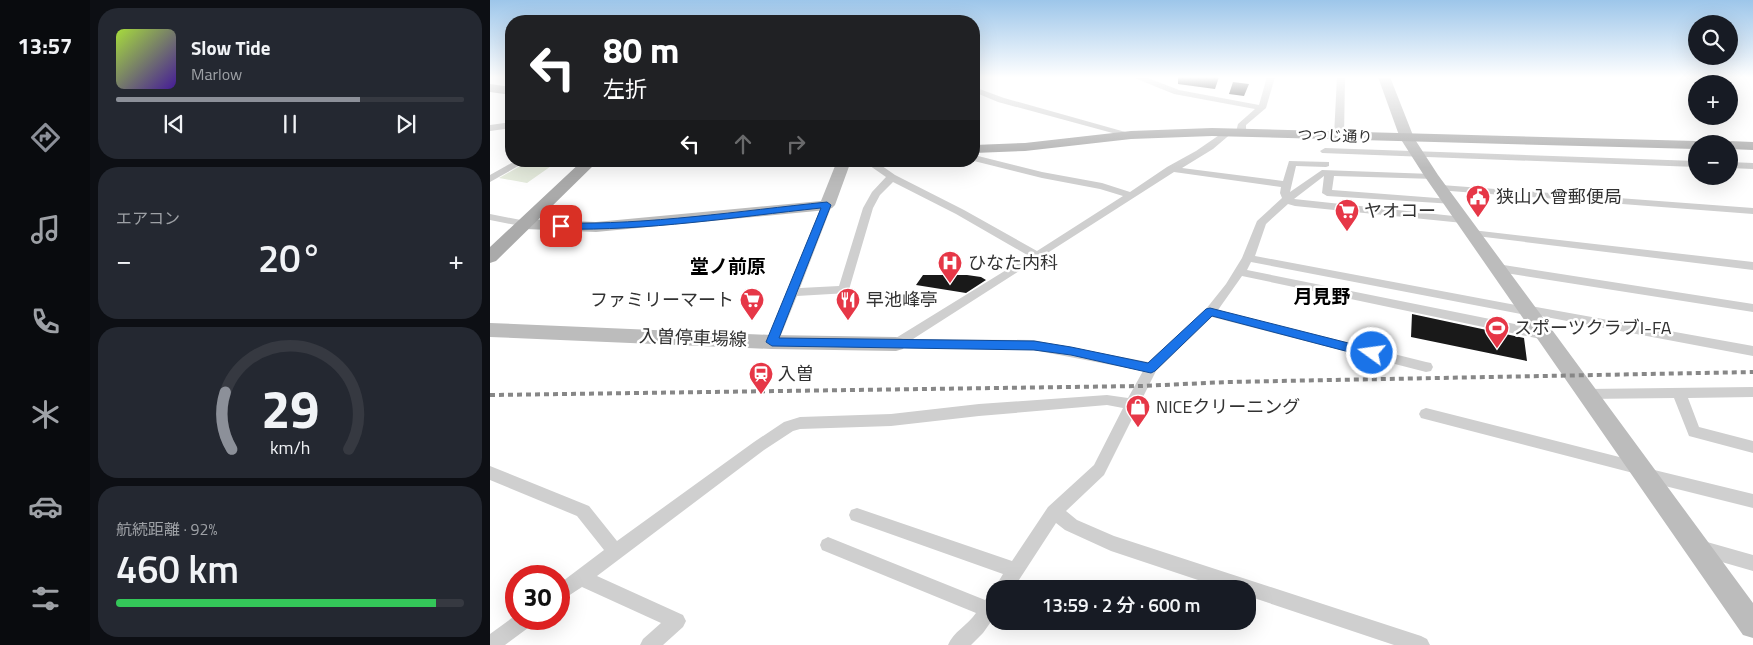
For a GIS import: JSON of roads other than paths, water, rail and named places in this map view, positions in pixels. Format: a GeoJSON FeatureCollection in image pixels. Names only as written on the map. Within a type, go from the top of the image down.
{"type":"FeatureCollection","features":[{"type":"Feature","properties":{"kind":"main road","name":"つつじ通り"},"geometry":{"type":"LineString","coordinates":[[980,149],[1026,147],[1131,135],[1234,132],[1339,136],[1412,146],[1688,144]]}},
{"type":"Feature","properties":{"kind":"main road"},"geometry":{"type":"LineString","coordinates":[[1738,145],[1753,146]]}},
{"type":"Feature","properties":{"kind":"main road"},"geometry":{"type":"LineString","coordinates":[[490,257],[585,167]]}},
{"type":"Feature","properties":{"kind":"street"},"geometry":{"type":"LineString","coordinates":[[1027,107],[1131,135]]}},
{"type":"Feature","properties":{"kind":"street"},"geometry":{"type":"LineString","coordinates":[[1257,107],[1262,108]]}},
{"type":"Feature","properties":{"kind":"street"},"geometry":{"type":"LineString","coordinates":[[1339,136],[1340,107]]}},
{"type":"Feature","properties":{"kind":"street"},"geometry":{"type":"LineString","coordinates":[[1396,107],[1412,146],[1441,189],[1753,625]]}},
{"type":"Feature","properties":{"kind":"street"},"geometry":{"type":"LineString","coordinates":[[896,344],[1037,256],[1170,169],[1234,132],[1262,108]]}},
{"type":"Feature","properties":{"kind":"street"},"geometry":{"type":"LineString","coordinates":[[490,128],[505,126]]}},
{"type":"Feature","properties":{"kind":"street"},"geometry":{"type":"LineString","coordinates":[[1322,136],[1325,151],[1327,193],[1441,189]]}},
{"type":"Feature","properties":{"kind":"street"},"geometry":{"type":"LineString","coordinates":[[1325,151],[1412,146],[1688,163]]}},
{"type":"Feature","properties":{"kind":"street"},"geometry":{"type":"LineString","coordinates":[[980,160],[1042,175],[1102,186],[1130,196]]}},
{"type":"Feature","properties":{"kind":"street"},"geometry":{"type":"LineString","coordinates":[[1288,200],[1285,193],[1292,163],[1441,189],[1753,211]]}},
{"type":"Feature","properties":{"kind":"street"},"geometry":{"type":"LineString","coordinates":[[1738,165],[1753,166]]}},
{"type":"Feature","properties":{"kind":"street"},"geometry":{"type":"LineString","coordinates":[[490,179],[511,167]]}},
{"type":"Feature","properties":{"kind":"street"},"geometry":{"type":"LineString","coordinates":[[772,342],[842,167]]}},
{"type":"Feature","properties":{"kind":"street"},"geometry":{"type":"LineString","coordinates":[[877,167],[1037,256]]}},
{"type":"Feature","properties":{"kind":"street"},"geometry":{"type":"LineString","coordinates":[[1170,169],[1287,185]]}},
{"type":"Feature","properties":{"kind":"street"},"geometry":{"type":"LineString","coordinates":[[1009,580],[1054,512],[1099,470],[1151,368],[1210,312],[1240,272],[1248,258],[1261,223],[1326,170]]}},
{"type":"Feature","properties":{"kind":"street"},"geometry":{"type":"LineString","coordinates":[[792,292],[844,290],[868,208],[876,194],[892,177]]}},
{"type":"Feature","properties":{"kind":"street"},"geometry":{"type":"LineString","coordinates":[[1288,200],[1753,266]]}},
{"type":"Feature","properties":{"kind":"street"},"geometry":{"type":"LineString","coordinates":[[490,216],[526,224],[596,227],[827,205]]}},
{"type":"Feature","properties":{"kind":"street"},"geometry":{"type":"LineString","coordinates":[[1248,258],[1753,351]]}},
{"type":"Feature","properties":{"kind":"street"},"geometry":{"type":"LineString","coordinates":[[1497,268],[1753,308]]}},
{"type":"Feature","properties":{"kind":"street"},"geometry":{"type":"LineString","coordinates":[[1240,272],[1545,334]]}},
{"type":"Feature","properties":{"kind":"street"},"geometry":{"type":"LineString","coordinates":[[1210,312],[1426,367]]}},
{"type":"Feature","properties":{"kind":"street","name":"入曽停車場線"},"geometry":{"type":"LineString","coordinates":[[490,330],[772,342],[896,344]]}},
{"type":"Feature","properties":{"kind":"street"},"geometry":{"type":"LineString","coordinates":[[896,344],[1034,346],[1071,351],[1151,368]]}},
{"type":"Feature","properties":{"kind":"street"},"geometry":{"type":"LineString","coordinates":[[1679,393],[1694,432],[1753,447]]}},
{"type":"Feature","properties":{"kind":"street"},"geometry":{"type":"LineString","coordinates":[[1586,394],[1751,393]]}},
{"type":"Feature","properties":{"kind":"street"},"geometry":{"type":"LineString","coordinates":[[570,586],[759,446],[789,426],[800,423],[891,420],[979,410],[1107,400],[1132,404]]}},
{"type":"Feature","properties":{"kind":"street"},"geometry":{"type":"LineString","coordinates":[[1426,414],[1753,501]]}},
{"type":"Feature","properties":{"kind":"street"},"geometry":{"type":"LineString","coordinates":[[490,473],[583,511],[616,552]]}},
{"type":"Feature","properties":{"kind":"street"},"geometry":{"type":"LineString","coordinates":[[1054,512],[1071,525],[1111,543],[1421,645]]}},
{"type":"Feature","properties":{"kind":"street"},"geometry":{"type":"LineString","coordinates":[[857,515],[1015,570]]}},
{"type":"Feature","properties":{"kind":"street"},"geometry":{"type":"LineString","coordinates":[[828,545],[986,604]]}},
{"type":"Feature","properties":{"kind":"street"},"geometry":{"type":"LineString","coordinates":[[1697,547],[1753,563]]}},
{"type":"Feature","properties":{"kind":"street"},"geometry":{"type":"LineString","coordinates":[[581,578],[677,622],[649,645]]}},
{"type":"Feature","properties":{"kind":"street"},"geometry":{"type":"LineString","coordinates":[[956,645],[977,627],[986,614]]}},
{"type":"Feature","properties":{"kind":"street"},"geometry":{"type":"LineString","coordinates":[[490,645],[511,630]]}},
{"type":"Feature","properties":{"kind":"railway"},"geometry":{"type":"LineString","coordinates":[[490,395],[1141,386],[1227,382],[1753,372]]}},
{"type":"Feature","properties":{"kind":"place","name":"狭山入曾郵便局"},"geometry":{"type":"Point","coordinates":[1478,218]}},
{"type":"Feature","properties":{"kind":"place","name":"ヤオコー"},"geometry":{"type":"Point","coordinates":[1347,232]}},
{"type":"Feature","properties":{"kind":"place","name":"ひなた内科"},"geometry":{"type":"Point","coordinates":[950,284]}},
{"type":"Feature","properties":{"kind":"place","name":"ファミリーマート"},"geometry":{"type":"Point","coordinates":[752,321]}},
{"type":"Feature","properties":{"kind":"place","name":"早池峰亭"},"geometry":{"type":"Point","coordinates":[848,321]}},
{"type":"Feature","properties":{"kind":"place","name":"スポーツクラブI-FA"},"geometry":{"type":"Point","coordinates":[1497,349]}},
{"type":"Feature","properties":{"kind":"place","name":"入曽"},"geometry":{"type":"Point","coordinates":[761,395]}},
{"type":"Feature","properties":{"kind":"place","name":"NICEクリーニング"},"geometry":{"type":"Point","coordinates":[1138,428]}},
{"type":"Feature","properties":{"kind":"district","name":"堂ノ前原"},"geometry":{"type":"Point","coordinates":[728,266]}},
{"type":"Feature","properties":{"kind":"district","name":"月見野"},"geometry":{"type":"Point","coordinates":[1322,296]}}]}
